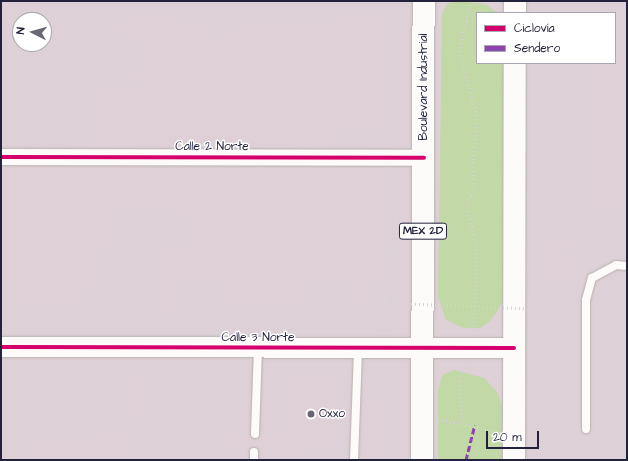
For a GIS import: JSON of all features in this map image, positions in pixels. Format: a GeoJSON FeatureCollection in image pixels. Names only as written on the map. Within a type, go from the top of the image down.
{"type":"FeatureCollection","features":[{"type":"Feature","properties":{"kind":"highway","name":"Boulevard Industrial"},"geometry":{"type":"LineString","coordinates":[[422,460],[424,1]]}},
{"type":"Feature","properties":{"kind":"highway"},"geometry":{"type":"LineString","coordinates":[[515,1],[515,12]]}},
{"type":"Feature","properties":{"kind":"highway"},"geometry":{"type":"LineString","coordinates":[[514,460],[515,64]]}},
{"type":"Feature","properties":{"kind":"street","name":"Calle 2 Norte"},"geometry":{"type":"LineString","coordinates":[[1,157],[424,158]]}},
{"type":"Feature","properties":{"kind":"street","name":"Calle 3 Norte"},"geometry":{"type":"LineString","coordinates":[[1,347],[358,349],[514,348]]}},
{"type":"Feature","properties":{"kind":"lane"},"geometry":{"type":"LineString","coordinates":[[586,429],[586,300],[592,278],[616,265],[627,266]]}},
{"type":"Feature","properties":{"kind":"lane"},"geometry":{"type":"LineString","coordinates":[[255,434],[258,348]]}},
{"type":"Feature","properties":{"kind":"lane"},"geometry":{"type":"LineString","coordinates":[[354,460],[358,349]]}},
{"type":"Feature","properties":{"kind":"path"},"geometry":{"type":"LineString","coordinates":[[462,422],[459,377],[476,349],[477,246],[468,207],[468,200],[474,192],[475,186],[473,167],[477,115],[461,57],[462,35],[472,1]]}},
{"type":"Feature","properties":{"kind":"path"},"geometry":{"type":"LineString","coordinates":[[393,158],[392,247],[394,252],[392,301],[395,303],[543,309],[545,313],[541,356],[545,362],[548,356],[549,302]]}},
{"type":"Feature","properties":{"kind":"path"},"geometry":{"type":"LineString","coordinates":[[389,320],[389,252],[392,247]]}},
{"type":"Feature","properties":{"kind":"path"},"geometry":{"type":"LineString","coordinates":[[422,418],[462,422],[486,429],[514,432]]}},
{"type":"Feature","properties":{"kind":"shaded area"},"geometry":{"type":"Polygon","coordinates":[[[1,1],[627,1],[627,460],[1,460],[1,1]]]}},
{"type":"Feature","properties":{"kind":"green space"},"geometry":{"type":"Polygon","coordinates":[[[455,1],[485,4],[497,12],[476,12],[476,64],[507,64],[505,284],[503,300],[497,312],[488,323],[480,328],[464,328],[446,320],[438,297],[442,14],[447,4],[455,1]]]}},
{"type":"Feature","properties":{"kind":"green space"},"geometry":{"type":"Polygon","coordinates":[[[454,370],[484,378],[497,392],[502,405],[502,460],[438,460],[438,391],[442,375],[454,370]]]}},
{"type":"Feature","properties":{"kind":"building"},"geometry":{"type":"Polygon","coordinates":[[[342,16],[380,16],[380,26],[386,26],[386,34],[391,34],[390,126],[340,125],[340,148],[97,148],[98,91],[138,91],[134,72],[142,59],[142,39],[117,38],[117,18],[174,18],[174,25],[203,25],[203,39],[230,39],[230,27],[239,28],[239,21],[291,22],[298,29],[305,22],[342,22],[342,16]]]}},
{"type":"Feature","properties":{"kind":"building"},"geometry":{"type":"Polygon","coordinates":[[[627,63],[627,210],[593,210],[593,64],[627,63]]]}},
{"type":"Feature","properties":{"kind":"building"},"geometry":{"type":"Polygon","coordinates":[[[97,167],[382,168],[382,277],[371,277],[371,302],[353,302],[352,277],[305,277],[305,307],[220,307],[221,276],[181,276],[180,314],[158,314],[159,251],[200,251],[200,216],[176,216],[176,210],[108,209],[108,250],[97,250],[97,284],[87,284],[87,290],[79,290],[79,306],[22,305],[22,284],[1,284],[1,169],[97,169],[97,167]]]}},
{"type":"Feature","properties":{"kind":"building"},"geometry":{"type":"Polygon","coordinates":[[[548,240],[567,240],[566,257],[572,257],[571,283],[547,283],[548,240]]]}},
{"type":"Feature","properties":{"kind":"building"},"geometry":{"type":"Polygon","coordinates":[[[134,372],[148,372],[147,422],[133,422],[134,372]]]}},
{"type":"Feature","properties":{"kind":"building","name":"Oxxo"},"geometry":{"type":"Polygon","coordinates":[[[292,377],[331,378],[329,451],[259,452],[254,447],[249,452],[223,451],[224,433],[250,434],[255,439],[261,434],[291,435],[292,377]]]}},
{"type":"Feature","properties":{"kind":"building"},"geometry":{"type":"Polygon","coordinates":[[[386,394],[385,460],[362,460],[363,399],[386,394]]]}},
{"type":"Feature","properties":{"kind":"building"},"geometry":{"type":"Polygon","coordinates":[[[85,435],[127,436],[126,460],[34,460],[35,439],[85,440],[85,435]]]}},
{"type":"Feature","properties":{"kind":"marked path"},"geometry":{"type":"LineString","coordinates":[[466,460],[475,425]]}},
{"type":"Feature","properties":{"kind":"cycle path"},"geometry":{"type":"LineString","coordinates":[[1,157],[424,158]]}},
{"type":"Feature","properties":{"kind":"cycle path"},"geometry":{"type":"LineString","coordinates":[[1,347],[514,348]]}},
{"type":"Feature","properties":{"kind":"place","name":"Oxxo"},"geometry":{"type":"Point","coordinates":[311,414]}}]}
